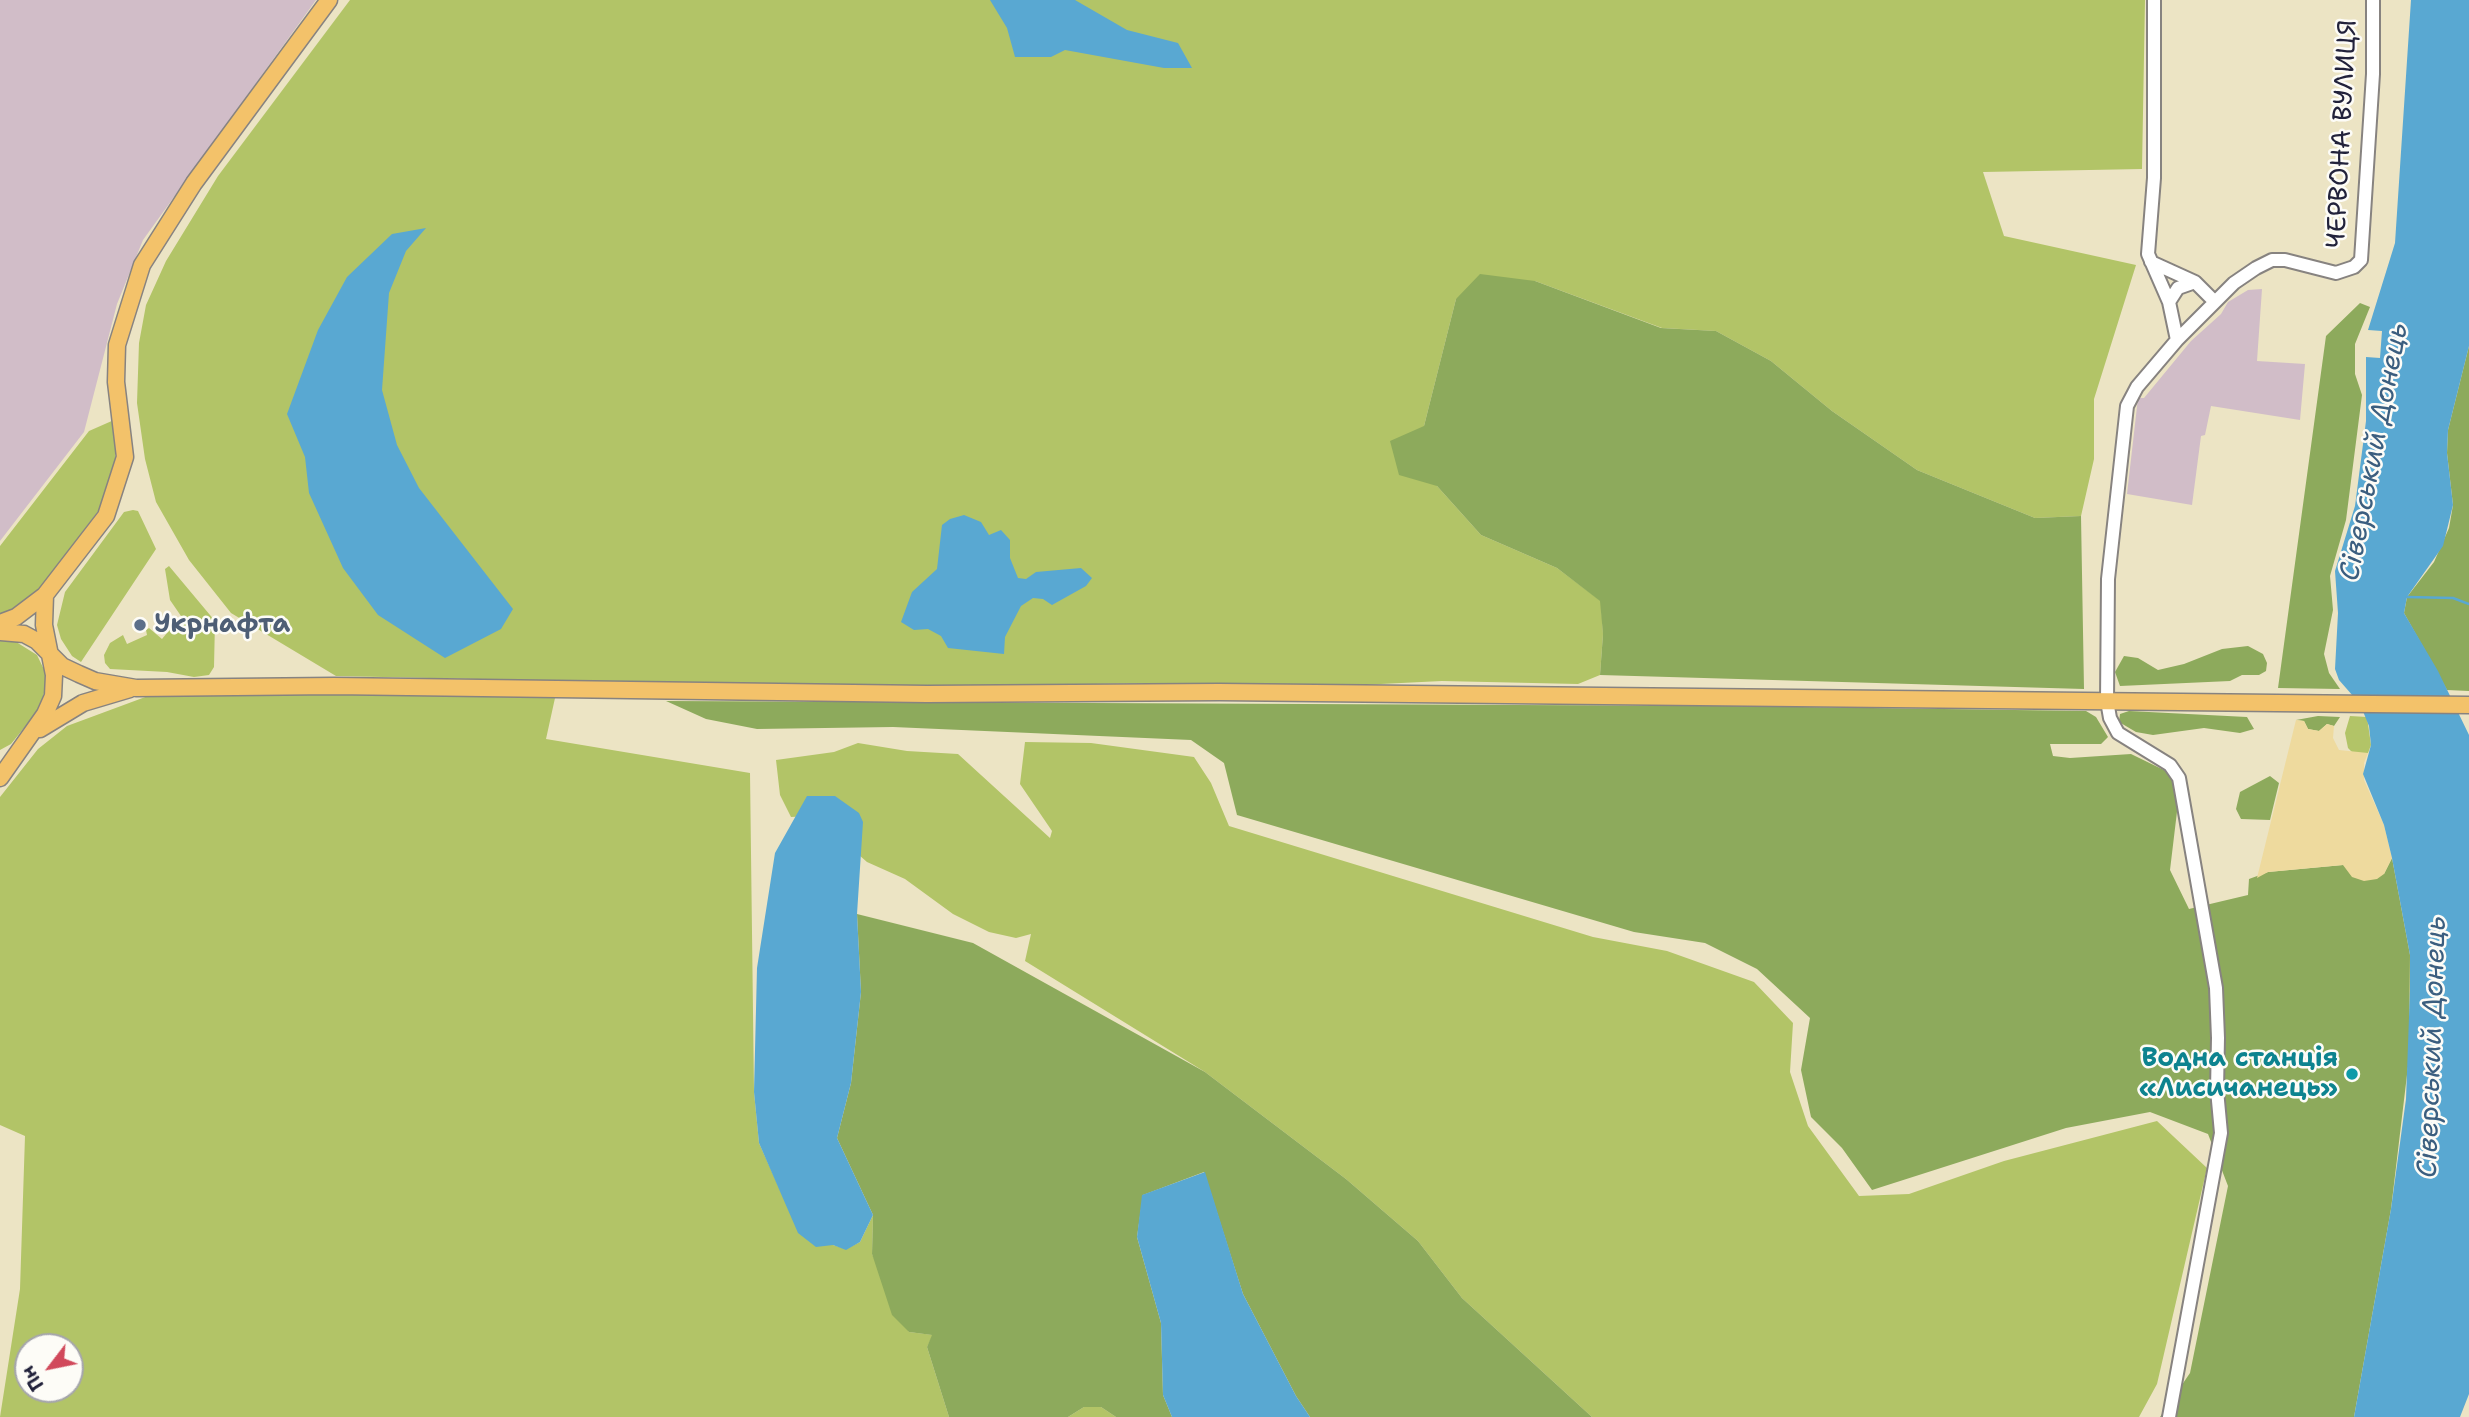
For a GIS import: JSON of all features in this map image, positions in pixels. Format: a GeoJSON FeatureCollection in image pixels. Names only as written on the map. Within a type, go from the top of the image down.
{"type":"FeatureCollection","features":[{"type":"Feature","properties":{"kind":"main road"},"geometry":{"type":"LineString","coordinates":[[0,623],[16,617],[45,595],[106,516],[118,486],[125,457],[116,382],[117,345],[142,265],[194,183],[329,0]]}},
{"type":"Feature","properties":{"kind":"main road"},"geometry":{"type":"LineString","coordinates":[[0,778],[30,736],[53,696],[54,675],[48,652],[45,595]]}},
{"type":"Feature","properties":{"kind":"main road"},"geometry":{"type":"LineString","coordinates":[[0,632],[24,634],[62,666],[87,677],[136,688],[927,694],[1219,692],[2469,705]]}},
{"type":"Feature","properties":{"kind":"main road"},"geometry":{"type":"LineString","coordinates":[[0,756],[83,702],[136,688]]}},
{"type":"Feature","properties":{"kind":"street"},"geometry":{"type":"LineString","coordinates":[[2154,0],[2154,178],[2148,254],[2169,302],[2177,340]]}},
{"type":"Feature","properties":{"kind":"street","name":"ЧЕРВОНА ВУЛИЦЯ"},"geometry":{"type":"LineString","coordinates":[[2107,701],[2108,579],[2127,406],[2137,387],[2177,340],[2234,283],[2272,260],[2285,260],[2336,273],[2354,267],[2361,260],[2373,74],[2373,0]]}},
{"type":"Feature","properties":{"kind":"street"},"geometry":{"type":"LineString","coordinates":[[2151,262],[2195,282],[2214,302]]}},
{"type":"Feature","properties":{"kind":"street"},"geometry":{"type":"LineString","coordinates":[[2169,302],[2178,288],[2195,282]]}},
{"type":"Feature","properties":{"kind":"street"},"geometry":{"type":"LineString","coordinates":[[2107,701],[2110,718],[2118,733],[2171,765],[2179,778],[2216,988],[2217,1090],[2221,1133],[2169,1417]]}},
{"type":"Feature","properties":{"kind":"shaded area"},"geometry":{"type":"Polygon","coordinates":[[[0,0],[316,0],[143,240],[117,304],[84,432],[0,541],[0,0]]]}},
{"type":"Feature","properties":{"kind":"shaded area"},"geometry":{"type":"Polygon","coordinates":[[[2262,289],[2257,361],[2305,364],[2300,420],[2211,406],[2205,435],[2201,436],[2192,505],[2127,494],[2138,398],[2144,398],[2191,341],[2221,314],[2228,302],[2248,290],[2262,289]]]}},
{"type":"Feature","properties":{"kind":"green space"},"geometry":{"type":"Polygon","coordinates":[[[350,0],[2145,0],[2142,169],[1983,172],[2004,236],[2136,265],[2094,399],[2094,459],[2081,516],[2035,518],[1917,470],[1832,411],[1771,361],[1716,331],[1662,328],[1535,281],[1456,299],[1424,426],[1437,486],[1481,535],[1557,568],[1601,601],[1603,634],[1600,675],[1578,684],[1442,681],[1340,686],[1145,683],[898,688],[336,676],[231,613],[189,560],[156,502],[145,459],[137,403],[139,343],[146,305],[166,261],[218,176],[350,0]]]}},
{"type":"Feature","properties":{"kind":"green space"},"geometry":{"type":"Polygon","coordinates":[[[1480,274],[1535,281],[1661,328],[1716,331],[1771,361],[1832,411],[1917,470],[2035,518],[2081,516],[2084,689],[1600,675],[1603,634],[1600,601],[1557,568],[1481,535],[1437,486],[1399,475],[1390,441],[1424,426],[1456,299],[1480,274]]]}},
{"type":"Feature","properties":{"kind":"green space"},"geometry":{"type":"Polygon","coordinates":[[[2360,303],[2370,307],[2355,344],[2355,374],[2362,395],[2346,520],[2330,576],[2333,610],[2324,654],[2329,673],[2340,689],[2278,688],[2326,336],[2360,303]]]}},
{"type":"Feature","properties":{"kind":"green space"},"geometry":{"type":"Polygon","coordinates":[[[2469,346],[2469,691],[2447,690],[2404,613],[2407,597],[2434,562],[2449,528],[2453,505],[2447,453],[2448,430],[2469,346]]]}},
{"type":"Feature","properties":{"kind":"green space"},"geometry":{"type":"Polygon","coordinates":[[[114,420],[116,467],[105,502],[27,606],[0,617],[0,546],[89,431],[114,420]]]}},
{"type":"Feature","properties":{"kind":"green space"},"geometry":{"type":"Polygon","coordinates":[[[138,511],[156,549],[81,662],[72,656],[61,639],[57,625],[65,592],[124,512],[138,511]]]}},
{"type":"Feature","properties":{"kind":"green space"},"geometry":{"type":"Polygon","coordinates":[[[169,566],[215,621],[214,667],[209,675],[194,677],[167,672],[110,669],[105,663],[104,655],[110,643],[123,635],[127,644],[147,635],[146,630],[149,628],[162,639],[181,616],[170,600],[165,569],[169,566]]]}},
{"type":"Feature","properties":{"kind":"green space"},"geometry":{"type":"Polygon","coordinates":[[[0,640],[13,640],[37,655],[48,678],[40,708],[11,744],[0,750],[0,640]]]}},
{"type":"Feature","properties":{"kind":"green space"},"geometry":{"type":"Polygon","coordinates":[[[2248,646],[2263,654],[2267,663],[2266,671],[2259,675],[2242,675],[2230,681],[2120,686],[2115,672],[2124,656],[2138,658],[2158,670],[2184,664],[2222,649],[2248,646]]]}},
{"type":"Feature","properties":{"kind":"green space"},"geometry":{"type":"Polygon","coordinates":[[[228,691],[555,698],[546,739],[750,773],[754,1092],[759,1143],[781,1192],[833,1245],[846,1249],[860,1242],[873,1215],[872,1254],[909,1332],[933,1335],[927,1347],[949,1417],[0,1417],[20,1289],[25,1136],[0,1125],[0,797],[38,749],[67,726],[148,696],[228,691]]]}},
{"type":"Feature","properties":{"kind":"green space"},"geometry":{"type":"Polygon","coordinates":[[[666,701],[1731,706],[2086,711],[2096,717],[2108,737],[2101,744],[2050,744],[2053,756],[2070,758],[2131,754],[2170,773],[2179,795],[2170,870],[2189,909],[2248,895],[2249,879],[2268,872],[2343,865],[2384,874],[2392,858],[2410,955],[2409,1058],[2391,1209],[2354,1417],[2160,1417],[2190,1373],[2228,1186],[2208,1134],[2150,1112],[2066,1128],[1872,1190],[1842,1148],[1811,1117],[1801,1070],[1810,1018],[1757,969],[1705,943],[1634,932],[1237,815],[1224,763],[1191,740],[893,727],[757,729],[706,719],[666,701]]]}},
{"type":"Feature","properties":{"kind":"green space"},"geometry":{"type":"Polygon","coordinates":[[[2129,711],[2247,717],[2254,729],[2240,733],[2204,728],[2153,735],[2136,732],[2119,722],[2120,714],[2129,711]]]}},
{"type":"Feature","properties":{"kind":"green space"},"geometry":{"type":"Polygon","coordinates":[[[2318,716],[2340,717],[2334,726],[2327,724],[2319,731],[2308,729],[2304,721],[2296,720],[2318,716]]]}},
{"type":"Feature","properties":{"kind":"green space"},"geometry":{"type":"Polygon","coordinates":[[[2350,716],[2367,717],[2371,745],[2368,753],[2353,753],[2348,748],[2345,733],[2350,716]]]}},
{"type":"Feature","properties":{"kind":"green space"},"geometry":{"type":"Polygon","coordinates":[[[1025,742],[1091,743],[1194,757],[1211,783],[1229,826],[1593,937],[1667,951],[1754,982],[1793,1023],[1790,1072],[1808,1126],[1859,1196],[1909,1194],[2004,1161],[2157,1121],[2207,1168],[2157,1384],[2139,1417],[1592,1417],[1462,1298],[1418,1241],[1346,1179],[1205,1072],[1025,961],[1031,934],[1016,938],[989,932],[953,914],[905,879],[867,862],[851,848],[830,815],[791,817],[780,795],[776,760],[834,752],[858,743],[907,751],[958,754],[1050,838],[1052,831],[1020,784],[1025,742]]]}},
{"type":"Feature","properties":{"kind":"green space"},"geometry":{"type":"Polygon","coordinates":[[[2270,776],[2279,783],[2270,820],[2241,819],[2236,809],[2240,792],[2270,776]]]}},
{"type":"Feature","properties":{"kind":"green space"},"geometry":{"type":"Polygon","coordinates":[[[857,914],[973,943],[1205,1072],[1346,1179],[1418,1241],[1462,1298],[1592,1417],[1310,1417],[1296,1396],[1243,1294],[1204,1172],[1143,1195],[1137,1237],[1161,1323],[1163,1395],[1172,1417],[1116,1417],[1101,1407],[1084,1407],[1068,1417],[949,1417],[927,1347],[932,1335],[909,1332],[892,1315],[872,1254],[873,1215],[837,1138],[851,1083],[861,992],[857,914]]]}},
{"type":"Feature","properties":{"kind":"green space"},"geometry":{"type":"Polygon","coordinates":[[[1084,1407],[1101,1407],[1116,1417],[1068,1417],[1084,1407]]]}},
{"type":"Feature","properties":{"kind":"sand"},"geometry":{"type":"Polygon","coordinates":[[[2296,720],[2304,721],[2308,729],[2319,731],[2327,724],[2334,726],[2333,738],[2339,750],[2368,753],[2364,763],[2364,780],[2384,825],[2392,858],[2384,874],[2377,879],[2364,881],[2352,877],[2343,865],[2268,872],[2257,878],[2296,720]]]}},
{"type":"Feature","properties":{"kind":"water"},"geometry":{"type":"Polygon","coordinates":[[[990,0],[1075,0],[1127,30],[1178,43],[1192,68],[1164,68],[1065,50],[1051,57],[1015,57],[1007,28],[990,0]]]}},
{"type":"Feature","properties":{"kind":"water","name":"Сіверський Донець"},"geometry":{"type":"Polygon","coordinates":[[[2411,0],[2469,0],[2469,346],[2448,430],[2447,453],[2453,505],[2443,546],[2407,597],[2404,613],[2438,671],[2469,735],[2469,1394],[2460,1417],[2354,1417],[2391,1209],[2406,1099],[2410,955],[2384,825],[2363,774],[2371,745],[2369,726],[2360,704],[2339,680],[2335,669],[2338,613],[2335,571],[2355,506],[2366,421],[2366,357],[2380,358],[2382,331],[2368,330],[2395,243],[2411,0]]]}},
{"type":"Feature","properties":{"kind":"water"},"geometry":{"type":"Polygon","coordinates":[[[426,228],[406,251],[389,293],[382,390],[397,445],[419,488],[513,609],[501,629],[445,658],[378,615],[343,568],[309,493],[305,457],[287,414],[318,330],[347,277],[392,234],[426,228]]]}},
{"type":"Feature","properties":{"kind":"water"},"geometry":{"type":"Polygon","coordinates":[[[964,515],[981,522],[989,535],[1001,530],[1010,540],[1010,558],[1018,578],[1026,579],[1036,572],[1081,568],[1092,578],[1086,586],[1052,605],[1043,599],[1033,598],[1021,606],[1005,637],[1004,654],[948,648],[941,636],[928,629],[914,630],[901,622],[912,592],[937,569],[942,525],[950,519],[964,515]]]}},
{"type":"Feature","properties":{"kind":"water"},"geometry":{"type":"Polygon","coordinates":[[[807,796],[835,796],[859,813],[863,822],[857,914],[861,992],[851,1083],[837,1138],[873,1215],[860,1242],[846,1250],[833,1245],[816,1247],[798,1233],[759,1143],[754,1092],[757,968],[775,853],[807,796]]]}},
{"type":"Feature","properties":{"kind":"water"},"geometry":{"type":"Polygon","coordinates":[[[1205,1172],[1243,1294],[1296,1396],[1310,1417],[1172,1417],[1163,1395],[1161,1323],[1137,1237],[1142,1195],[1205,1172]]]}},
{"type":"Feature","properties":{"kind":"waterway"},"geometry":{"type":"LineString","coordinates":[[2407,597],[2453,598],[2469,604]]}},
{"type":"Feature","properties":{"kind":"place","name":"Укрнафта"},"geometry":{"type":"Point","coordinates":[140,625]}},
{"type":"Feature","properties":{"kind":"place","name":"Водна станція «Лисичанець»"},"geometry":{"type":"Point","coordinates":[2352,1074]}}]}
